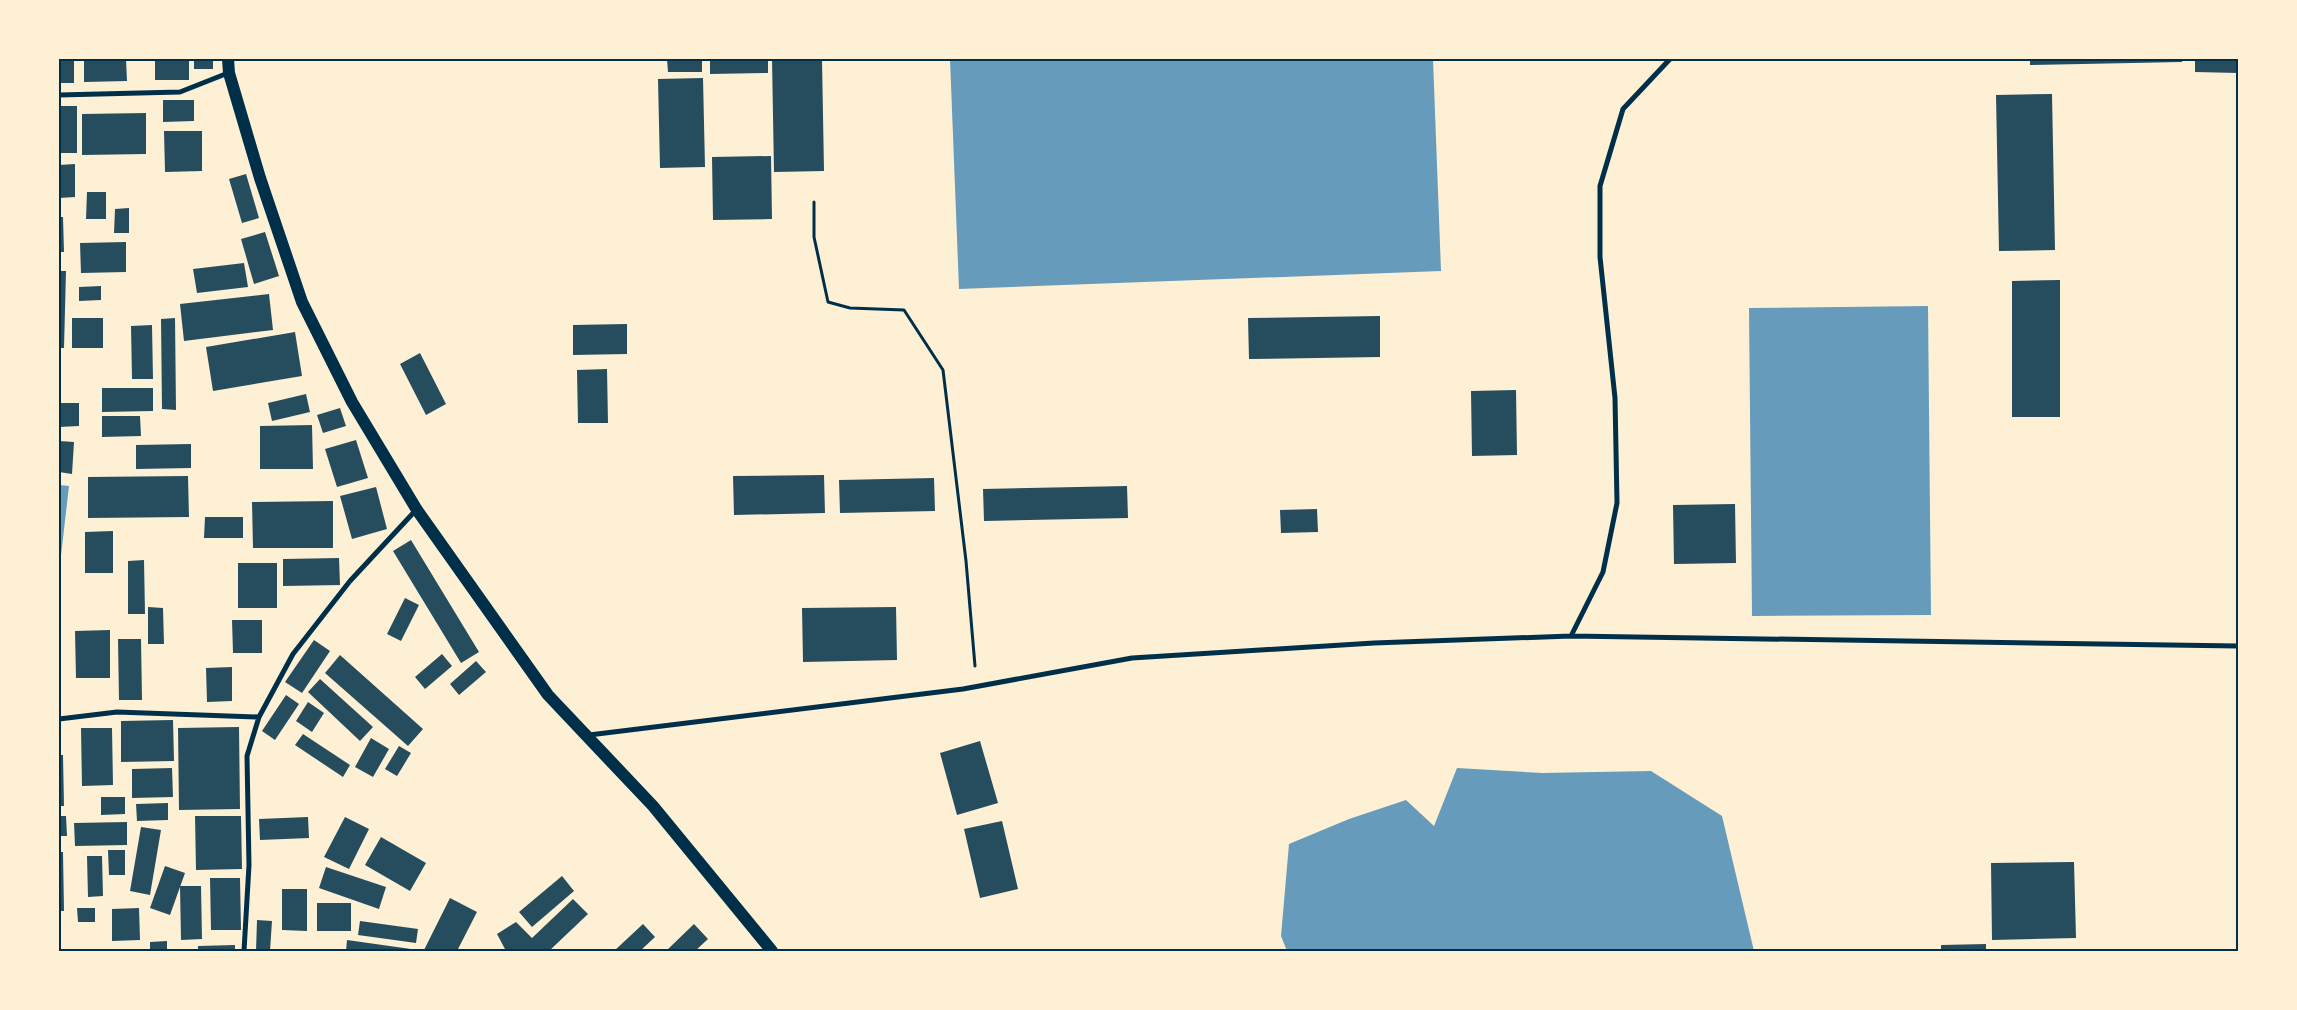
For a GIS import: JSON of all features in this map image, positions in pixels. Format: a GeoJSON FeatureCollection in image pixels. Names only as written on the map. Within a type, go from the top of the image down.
{"type":"FeatureCollection","features":[{"type":"Feature","properties":{"kind":"main road"},"geometry":{"type":"LineString","coordinates":[[228,59],[228,73],[260,178],[302,302],[352,402],[416,510],[548,695],[653,806],[772,951]]}},
{"type":"Feature","properties":{"kind":"street"},"geometry":{"type":"LineString","coordinates":[[1571,636],[1603,572],[1617,503],[1615,398],[1600,257],[1600,186],[1623,109],[1670,59]]}},
{"type":"Feature","properties":{"kind":"street"},"geometry":{"type":"LineString","coordinates":[[59,95],[180,92],[228,73]]}},
{"type":"Feature","properties":{"kind":"street"},"geometry":{"type":"LineString","coordinates":[[244,951],[249,865],[247,756],[258,717],[293,654],[350,581],[416,510]]}},
{"type":"Feature","properties":{"kind":"street"},"geometry":{"type":"LineString","coordinates":[[586,736],[977,686],[1132,658],[1374,643],[1571,636],[2238,646]]}},
{"type":"Feature","properties":{"kind":"street"},"geometry":{"type":"LineString","coordinates":[[59,719],[117,712],[258,717]]}},
{"type":"Feature","properties":{"kind":"path"},"geometry":{"type":"LineString","coordinates":[[814,202],[814,237],[828,302],[850,308],[904,310],[943,370],[966,561],[977,686]]}},
{"type":"Feature","properties":{"kind":"water"},"geometry":{"type":"Polygon","coordinates":[[[950,59],[1433,59],[1441,271],[959,289],[950,59]]]}},
{"type":"Feature","properties":{"kind":"water"},"geometry":{"type":"Polygon","coordinates":[[[1928,306],[1931,615],[1752,616],[1749,308],[1928,306]]]}},
{"type":"Feature","properties":{"kind":"water"},"geometry":{"type":"Polygon","coordinates":[[[59,485],[69,486],[59,573],[59,485]]]}},
{"type":"Feature","properties":{"kind":"water"},"geometry":{"type":"Polygon","coordinates":[[[1457,768],[1542,773],[1651,771],[1722,816],[1754,951],[1287,951],[1281,936],[1289,844],[1349,819],[1406,800],[1434,826],[1457,768]]]}},
{"type":"Feature","properties":{"kind":"building"},"geometry":{"type":"Polygon","coordinates":[[[59,59],[74,59],[74,83],[59,83],[59,59]]]}},
{"type":"Feature","properties":{"kind":"building"},"geometry":{"type":"Polygon","coordinates":[[[84,59],[126,59],[127,81],[84,82],[84,59]]]}},
{"type":"Feature","properties":{"kind":"building"},"geometry":{"type":"Polygon","coordinates":[[[155,59],[189,59],[189,80],[155,80],[155,59]]]}},
{"type":"Feature","properties":{"kind":"building"},"geometry":{"type":"Polygon","coordinates":[[[194,59],[213,59],[213,69],[194,69],[194,59]]]}},
{"type":"Feature","properties":{"kind":"building"},"geometry":{"type":"Polygon","coordinates":[[[667,59],[702,59],[702,72],[668,72],[667,59]]]}},
{"type":"Feature","properties":{"kind":"building"},"geometry":{"type":"Polygon","coordinates":[[[710,59],[768,59],[768,73],[710,74],[710,59]]]}},
{"type":"Feature","properties":{"kind":"building"},"geometry":{"type":"Polygon","coordinates":[[[772,59],[822,59],[824,171],[774,172],[772,59]]]}},
{"type":"Feature","properties":{"kind":"building"},"geometry":{"type":"Polygon","coordinates":[[[2030,59],[2182,59],[2182,62],[2030,65],[2030,59]]]}},
{"type":"Feature","properties":{"kind":"building"},"geometry":{"type":"Polygon","coordinates":[[[2195,59],[2238,59],[2238,73],[2195,72],[2195,59]]]}},
{"type":"Feature","properties":{"kind":"building"},"geometry":{"type":"Polygon","coordinates":[[[703,78],[705,167],[660,168],[658,79],[703,78]]]}},
{"type":"Feature","properties":{"kind":"building"},"geometry":{"type":"Polygon","coordinates":[[[2052,94],[2055,250],[1999,251],[1996,95],[2052,94]]]}},
{"type":"Feature","properties":{"kind":"building"},"geometry":{"type":"Polygon","coordinates":[[[163,100],[194,100],[194,121],[163,122],[163,100]]]}},
{"type":"Feature","properties":{"kind":"building"},"geometry":{"type":"Polygon","coordinates":[[[59,106],[77,106],[77,153],[59,153],[59,106]]]}},
{"type":"Feature","properties":{"kind":"building"},"geometry":{"type":"Polygon","coordinates":[[[146,113],[146,154],[82,155],[82,114],[146,113]]]}},
{"type":"Feature","properties":{"kind":"building"},"geometry":{"type":"Polygon","coordinates":[[[164,131],[202,131],[202,171],[165,172],[164,131]]]}},
{"type":"Feature","properties":{"kind":"building"},"geometry":{"type":"Polygon","coordinates":[[[771,156],[772,219],[713,220],[712,157],[771,156]]]}},
{"type":"Feature","properties":{"kind":"building"},"geometry":{"type":"Polygon","coordinates":[[[75,164],[75,197],[59,198],[59,165],[75,164]]]}},
{"type":"Feature","properties":{"kind":"building"},"geometry":{"type":"Polygon","coordinates":[[[246,174],[259,218],[242,223],[229,179],[246,174]]]}},
{"type":"Feature","properties":{"kind":"building"},"geometry":{"type":"Polygon","coordinates":[[[87,192],[106,192],[106,219],[86,219],[87,192]]]}},
{"type":"Feature","properties":{"kind":"building"},"geometry":{"type":"Polygon","coordinates":[[[129,208],[129,233],[114,233],[115,209],[129,208]]]}},
{"type":"Feature","properties":{"kind":"building"},"geometry":{"type":"Polygon","coordinates":[[[59,217],[63,217],[64,252],[59,252],[59,217]]]}},
{"type":"Feature","properties":{"kind":"building"},"geometry":{"type":"Polygon","coordinates":[[[265,232],[279,276],[254,284],[241,239],[265,232]]]}},
{"type":"Feature","properties":{"kind":"building"},"geometry":{"type":"Polygon","coordinates":[[[126,242],[126,272],[81,273],[80,243],[126,242]]]}},
{"type":"Feature","properties":{"kind":"building"},"geometry":{"type":"Polygon","coordinates":[[[244,263],[248,287],[197,293],[193,269],[244,263]]]}},
{"type":"Feature","properties":{"kind":"building"},"geometry":{"type":"Polygon","coordinates":[[[59,271],[66,271],[64,348],[59,348],[59,271]]]}},
{"type":"Feature","properties":{"kind":"building"},"geometry":{"type":"Polygon","coordinates":[[[2060,280],[2060,417],[2012,417],[2012,281],[2060,280]]]}},
{"type":"Feature","properties":{"kind":"building"},"geometry":{"type":"Polygon","coordinates":[[[101,286],[101,300],[79,301],[79,287],[101,286]]]}},
{"type":"Feature","properties":{"kind":"building"},"geometry":{"type":"Polygon","coordinates":[[[269,294],[273,330],[184,341],[180,304],[269,294]]]}},
{"type":"Feature","properties":{"kind":"building"},"geometry":{"type":"Polygon","coordinates":[[[1380,316],[1380,357],[1249,359],[1248,318],[1380,316]]]}},
{"type":"Feature","properties":{"kind":"building"},"geometry":{"type":"Polygon","coordinates":[[[72,318],[103,318],[103,348],[72,348],[72,318]]]}},
{"type":"Feature","properties":{"kind":"building"},"geometry":{"type":"Polygon","coordinates":[[[175,318],[176,410],[162,409],[161,319],[175,318]]]}},
{"type":"Feature","properties":{"kind":"building"},"geometry":{"type":"Polygon","coordinates":[[[627,324],[627,354],[573,355],[573,325],[627,324]]]}},
{"type":"Feature","properties":{"kind":"building"},"geometry":{"type":"Polygon","coordinates":[[[152,325],[153,379],[132,379],[131,326],[152,325]]]}},
{"type":"Feature","properties":{"kind":"building"},"geometry":{"type":"Polygon","coordinates":[[[295,332],[302,376],[213,391],[206,347],[295,332]]]}},
{"type":"Feature","properties":{"kind":"building"},"geometry":{"type":"Polygon","coordinates":[[[420,353],[446,404],[426,415],[400,364],[420,353]]]}},
{"type":"Feature","properties":{"kind":"building"},"geometry":{"type":"Polygon","coordinates":[[[607,369],[608,423],[578,423],[577,370],[607,369]]]}},
{"type":"Feature","properties":{"kind":"building"},"geometry":{"type":"Polygon","coordinates":[[[102,388],[153,388],[153,411],[102,412],[102,388]]]}},
{"type":"Feature","properties":{"kind":"building"},"geometry":{"type":"Polygon","coordinates":[[[1516,390],[1517,455],[1472,456],[1471,391],[1516,390]]]}},
{"type":"Feature","properties":{"kind":"building"},"geometry":{"type":"Polygon","coordinates":[[[306,394],[310,412],[272,421],[268,403],[306,394]]]}},
{"type":"Feature","properties":{"kind":"building"},"geometry":{"type":"Polygon","coordinates":[[[59,403],[79,403],[79,426],[59,427],[59,403]]]}},
{"type":"Feature","properties":{"kind":"building"},"geometry":{"type":"Polygon","coordinates":[[[340,408],[346,426],[323,433],[317,415],[340,408]]]}},
{"type":"Feature","properties":{"kind":"building"},"geometry":{"type":"Polygon","coordinates":[[[102,416],[140,416],[141,436],[102,437],[102,416]]]}},
{"type":"Feature","properties":{"kind":"building"},"geometry":{"type":"Polygon","coordinates":[[[312,425],[313,469],[260,469],[260,426],[312,425]]]}},
{"type":"Feature","properties":{"kind":"building"},"geometry":{"type":"Polygon","coordinates":[[[356,440],[368,478],[337,487],[325,449],[356,440]]]}},
{"type":"Feature","properties":{"kind":"building"},"geometry":{"type":"Polygon","coordinates":[[[59,441],[74,442],[72,474],[59,472],[59,441]]]}},
{"type":"Feature","properties":{"kind":"building"},"geometry":{"type":"Polygon","coordinates":[[[191,444],[191,468],[136,469],[136,445],[191,444]]]}},
{"type":"Feature","properties":{"kind":"building"},"geometry":{"type":"Polygon","coordinates":[[[824,475],[825,513],[734,515],[733,476],[824,475]]]}},
{"type":"Feature","properties":{"kind":"building"},"geometry":{"type":"Polygon","coordinates":[[[188,476],[189,517],[88,518],[88,477],[188,476]]]}},
{"type":"Feature","properties":{"kind":"building"},"geometry":{"type":"Polygon","coordinates":[[[934,478],[935,511],[840,513],[839,480],[934,478]]]}},
{"type":"Feature","properties":{"kind":"building"},"geometry":{"type":"Polygon","coordinates":[[[1127,486],[1128,518],[984,521],[983,489],[1127,486]]]}},
{"type":"Feature","properties":{"kind":"building"},"geometry":{"type":"Polygon","coordinates":[[[376,487],[387,529],[352,539],[340,496],[376,487]]]}},
{"type":"Feature","properties":{"kind":"building"},"geometry":{"type":"Polygon","coordinates":[[[333,501],[333,548],[253,548],[252,502],[333,501]]]}},
{"type":"Feature","properties":{"kind":"building"},"geometry":{"type":"Polygon","coordinates":[[[1735,504],[1736,563],[1674,564],[1673,505],[1735,504]]]}},
{"type":"Feature","properties":{"kind":"building"},"geometry":{"type":"Polygon","coordinates":[[[1317,509],[1318,532],[1281,533],[1280,510],[1317,509]]]}},
{"type":"Feature","properties":{"kind":"building"},"geometry":{"type":"Polygon","coordinates":[[[205,517],[243,517],[243,538],[204,538],[205,517]]]}},
{"type":"Feature","properties":{"kind":"building"},"geometry":{"type":"Polygon","coordinates":[[[113,531],[113,573],[85,573],[85,532],[113,531]]]}},
{"type":"Feature","properties":{"kind":"building"},"geometry":{"type":"Polygon","coordinates":[[[411,540],[479,652],[461,663],[393,551],[411,540]]]}},
{"type":"Feature","properties":{"kind":"building"},"geometry":{"type":"Polygon","coordinates":[[[339,558],[340,585],[283,586],[283,559],[339,558]]]}},
{"type":"Feature","properties":{"kind":"building"},"geometry":{"type":"Polygon","coordinates":[[[144,560],[145,614],[128,614],[128,561],[144,560]]]}},
{"type":"Feature","properties":{"kind":"building"},"geometry":{"type":"Polygon","coordinates":[[[238,563],[277,563],[277,608],[238,608],[238,563]]]}},
{"type":"Feature","properties":{"kind":"building"},"geometry":{"type":"Polygon","coordinates":[[[405,598],[419,605],[401,641],[387,634],[405,598]]]}},
{"type":"Feature","properties":{"kind":"building"},"geometry":{"type":"Polygon","coordinates":[[[148,607],[163,608],[164,644],[148,644],[148,607]]]}},
{"type":"Feature","properties":{"kind":"building"},"geometry":{"type":"Polygon","coordinates":[[[896,607],[897,660],[803,662],[802,608],[896,607]]]}},
{"type":"Feature","properties":{"kind":"building"},"geometry":{"type":"Polygon","coordinates":[[[232,620],[262,620],[262,653],[233,653],[232,620]]]}},
{"type":"Feature","properties":{"kind":"building"},"geometry":{"type":"Polygon","coordinates":[[[110,630],[110,678],[76,678],[75,631],[110,630]]]}},
{"type":"Feature","properties":{"kind":"building"},"geometry":{"type":"Polygon","coordinates":[[[118,639],[141,639],[142,700],[119,700],[118,639]]]}},
{"type":"Feature","properties":{"kind":"building"},"geometry":{"type":"Polygon","coordinates":[[[314,640],[330,651],[302,693],[285,682],[314,640]]]}},
{"type":"Feature","properties":{"kind":"building"},"geometry":{"type":"Polygon","coordinates":[[[442,654],[452,666],[425,689],[415,677],[442,654]]]}},
{"type":"Feature","properties":{"kind":"building"},"geometry":{"type":"Polygon","coordinates":[[[340,655],[423,729],[408,746],[325,673],[340,655]]]}},
{"type":"Feature","properties":{"kind":"building"},"geometry":{"type":"Polygon","coordinates":[[[476,661],[486,672],[459,695],[450,684],[476,661]]]}},
{"type":"Feature","properties":{"kind":"building"},"geometry":{"type":"Polygon","coordinates":[[[232,667],[232,701],[207,702],[206,668],[232,667]]]}},
{"type":"Feature","properties":{"kind":"building"},"geometry":{"type":"Polygon","coordinates":[[[320,679],[373,727],[360,741],[308,692],[320,679]]]}},
{"type":"Feature","properties":{"kind":"building"},"geometry":{"type":"Polygon","coordinates":[[[286,695],[299,704],[275,740],[262,731],[286,695]]]}},
{"type":"Feature","properties":{"kind":"building"},"geometry":{"type":"Polygon","coordinates":[[[308,702],[324,713],[312,732],[296,721],[308,702]]]}},
{"type":"Feature","properties":{"kind":"building"},"geometry":{"type":"Polygon","coordinates":[[[173,720],[174,761],[121,762],[121,721],[173,720]]]}},
{"type":"Feature","properties":{"kind":"building"},"geometry":{"type":"Polygon","coordinates":[[[239,727],[240,809],[179,810],[178,728],[239,727]]]}},
{"type":"Feature","properties":{"kind":"building"},"geometry":{"type":"Polygon","coordinates":[[[81,728],[112,728],[113,785],[82,786],[81,728]]]}},
{"type":"Feature","properties":{"kind":"building"},"geometry":{"type":"Polygon","coordinates":[[[303,734],[350,765],[343,777],[295,745],[303,734]]]}},
{"type":"Feature","properties":{"kind":"building"},"geometry":{"type":"Polygon","coordinates":[[[371,738],[389,749],[373,777],[355,767],[371,738]]]}},
{"type":"Feature","properties":{"kind":"building"},"geometry":{"type":"Polygon","coordinates":[[[980,741],[998,803],[957,815],[940,753],[980,741]]]}},
{"type":"Feature","properties":{"kind":"building"},"geometry":{"type":"Polygon","coordinates":[[[399,746],[411,753],[397,776],[385,769],[399,746]]]}},
{"type":"Feature","properties":{"kind":"building"},"geometry":{"type":"Polygon","coordinates":[[[59,755],[63,755],[64,806],[59,806],[59,755]]]}},
{"type":"Feature","properties":{"kind":"building"},"geometry":{"type":"Polygon","coordinates":[[[172,768],[173,797],[132,798],[132,769],[172,768]]]}},
{"type":"Feature","properties":{"kind":"building"},"geometry":{"type":"Polygon","coordinates":[[[101,797],[125,797],[125,814],[101,815],[101,797]]]}},
{"type":"Feature","properties":{"kind":"building"},"geometry":{"type":"Polygon","coordinates":[[[168,803],[168,820],[137,821],[136,804],[168,803]]]}},
{"type":"Feature","properties":{"kind":"building"},"geometry":{"type":"Polygon","coordinates":[[[59,816],[66,816],[67,836],[59,836],[59,816]]]}},
{"type":"Feature","properties":{"kind":"building"},"geometry":{"type":"Polygon","coordinates":[[[195,816],[241,816],[242,869],[196,870],[195,816]]]}},
{"type":"Feature","properties":{"kind":"building"},"geometry":{"type":"Polygon","coordinates":[[[308,817],[309,838],[260,840],[259,819],[308,817]]]}},
{"type":"Feature","properties":{"kind":"building"},"geometry":{"type":"Polygon","coordinates":[[[345,817],[369,829],[349,869],[324,857],[345,817]]]}},
{"type":"Feature","properties":{"kind":"building"},"geometry":{"type":"Polygon","coordinates":[[[1002,821],[1018,889],[980,898],[964,829],[1002,821]]]}},
{"type":"Feature","properties":{"kind":"building"},"geometry":{"type":"Polygon","coordinates":[[[127,822],[127,845],[75,846],[74,823],[127,822]]]}},
{"type":"Feature","properties":{"kind":"building"},"geometry":{"type":"Polygon","coordinates":[[[141,827],[161,830],[150,895],[130,891],[141,827]]]}},
{"type":"Feature","properties":{"kind":"building"},"geometry":{"type":"Polygon","coordinates":[[[381,837],[426,863],[410,891],[365,865],[381,837]]]}},
{"type":"Feature","properties":{"kind":"building"},"geometry":{"type":"Polygon","coordinates":[[[108,850],[125,850],[125,875],[109,875],[108,850]]]}},
{"type":"Feature","properties":{"kind":"building"},"geometry":{"type":"Polygon","coordinates":[[[59,852],[63,852],[64,911],[59,911],[59,852]]]}},
{"type":"Feature","properties":{"kind":"building"},"geometry":{"type":"Polygon","coordinates":[[[87,856],[102,856],[103,896],[88,897],[87,856]]]}},
{"type":"Feature","properties":{"kind":"building"},"geometry":{"type":"Polygon","coordinates":[[[2074,862],[2076,938],[1992,940],[1991,863],[2074,862]]]}},
{"type":"Feature","properties":{"kind":"building"},"geometry":{"type":"Polygon","coordinates":[[[165,866],[185,873],[170,915],[150,908],[165,866]]]}},
{"type":"Feature","properties":{"kind":"building"},"geometry":{"type":"Polygon","coordinates":[[[326,867],[386,887],[379,909],[319,888],[326,867]]]}},
{"type":"Feature","properties":{"kind":"building"},"geometry":{"type":"Polygon","coordinates":[[[562,876],[574,891],[532,927],[519,912],[562,876]]]}},
{"type":"Feature","properties":{"kind":"building"},"geometry":{"type":"Polygon","coordinates":[[[210,878],[240,878],[241,930],[211,930],[210,878]]]}},
{"type":"Feature","properties":{"kind":"building"},"geometry":{"type":"Polygon","coordinates":[[[180,886],[201,886],[202,939],[181,940],[180,886]]]}},
{"type":"Feature","properties":{"kind":"building"},"geometry":{"type":"Polygon","coordinates":[[[282,889],[307,889],[307,931],[282,930],[282,889]]]}},
{"type":"Feature","properties":{"kind":"building"},"geometry":{"type":"Polygon","coordinates":[[[450,898],[477,912],[457,951],[426,951],[424,950],[450,898]]]}},
{"type":"Feature","properties":{"kind":"building"},"geometry":{"type":"Polygon","coordinates":[[[573,899],[588,914],[549,951],[506,951],[497,934],[516,922],[532,938],[573,899]]]}},
{"type":"Feature","properties":{"kind":"building"},"geometry":{"type":"Polygon","coordinates":[[[317,903],[351,903],[351,931],[317,931],[317,903]]]}},
{"type":"Feature","properties":{"kind":"building"},"geometry":{"type":"Polygon","coordinates":[[[77,908],[95,908],[95,922],[78,922],[77,908]]]}},
{"type":"Feature","properties":{"kind":"building"},"geometry":{"type":"Polygon","coordinates":[[[139,908],[140,940],[112,941],[112,909],[139,908]]]}},
{"type":"Feature","properties":{"kind":"building"},"geometry":{"type":"Polygon","coordinates":[[[257,920],[272,921],[270,951],[256,951],[257,920]]]}},
{"type":"Feature","properties":{"kind":"building"},"geometry":{"type":"Polygon","coordinates":[[[360,921],[418,929],[416,943],[358,935],[360,921]]]}},
{"type":"Feature","properties":{"kind":"building"},"geometry":{"type":"Polygon","coordinates":[[[643,924],[655,937],[640,951],[614,951],[643,924]]]}},
{"type":"Feature","properties":{"kind":"building"},"geometry":{"type":"Polygon","coordinates":[[[694,924],[708,939],[695,951],[666,951],[694,924]]]}},
{"type":"Feature","properties":{"kind":"building"},"geometry":{"type":"Polygon","coordinates":[[[347,940],[411,949],[410,951],[346,951],[347,940]]]}},
{"type":"Feature","properties":{"kind":"building"},"geometry":{"type":"Polygon","coordinates":[[[167,941],[167,951],[150,951],[150,942],[167,941]]]}},
{"type":"Feature","properties":{"kind":"building"},"geometry":{"type":"Polygon","coordinates":[[[1986,944],[1986,951],[1941,951],[1941,945],[1986,944]]]}},
{"type":"Feature","properties":{"kind":"building"},"geometry":{"type":"Polygon","coordinates":[[[235,945],[235,951],[198,951],[198,946],[235,945]]]}}]}
